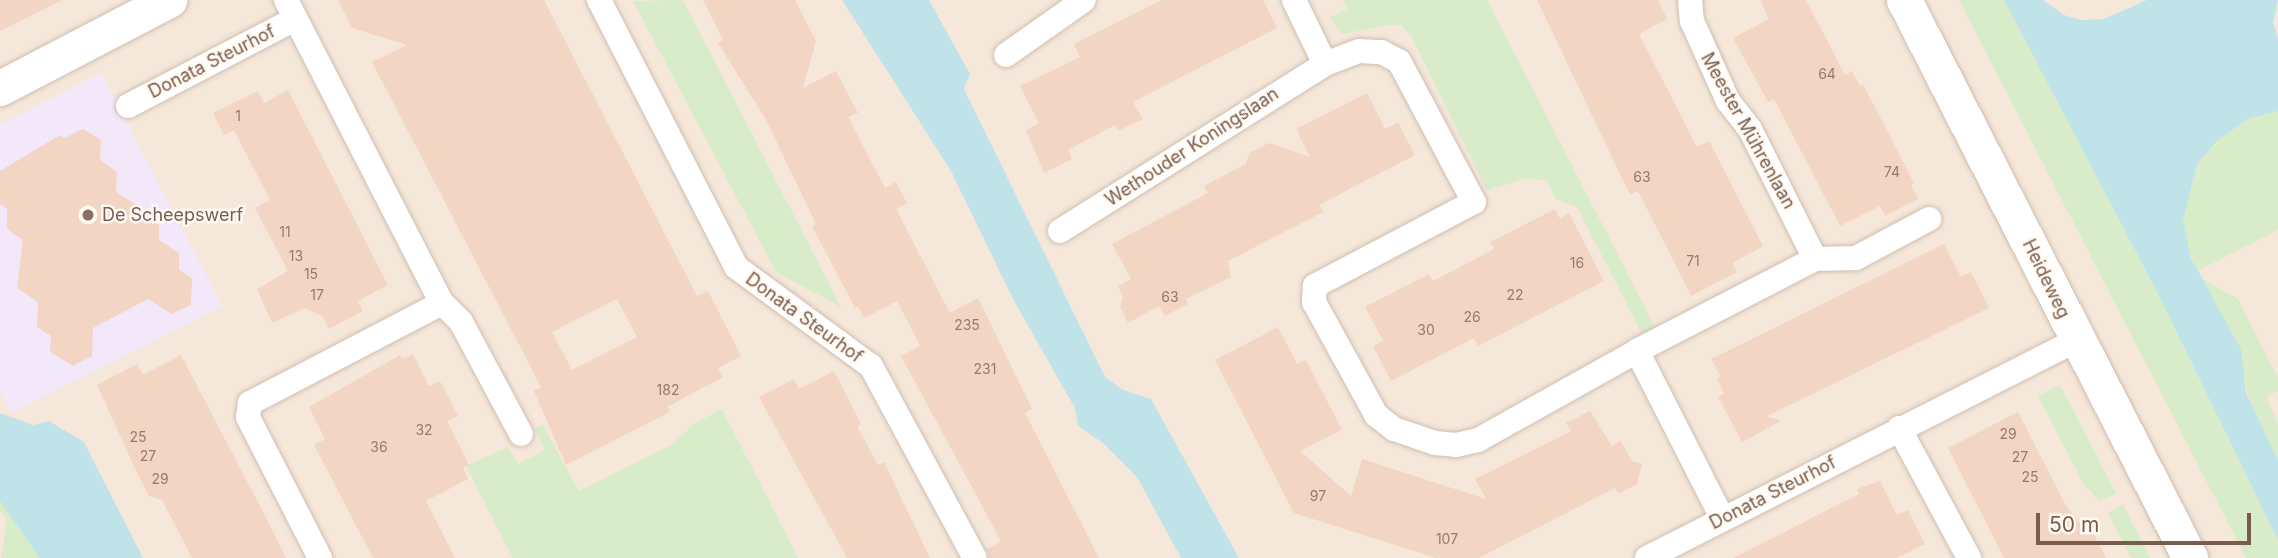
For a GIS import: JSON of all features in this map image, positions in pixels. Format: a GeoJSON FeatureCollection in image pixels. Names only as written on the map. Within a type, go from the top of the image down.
{"type":"FeatureCollection","features":[{"type":"Feature","properties":{"kind":"street"},"geometry":{"type":"LineString","coordinates":[[0,88],[169,0]]}},
{"type":"Feature","properties":{"kind":"street","name":"Donata Steurhof"},"geometry":{"type":"LineString","coordinates":[[599,0],[736,267],[871,366],[975,558]]}},
{"type":"Feature","properties":{"kind":"street"},"geometry":{"type":"LineString","coordinates":[[1006,55],[1084,0]]}},
{"type":"Feature","properties":{"kind":"street"},"geometry":{"type":"LineString","coordinates":[[1294,0],[1325,64]]}},
{"type":"Feature","properties":{"kind":"street","name":"Meester Mührenlaan"},"geometry":{"type":"LineString","coordinates":[[1690,0],[1692,21],[1723,90],[1750,129],[1815,259]]}},
{"type":"Feature","properties":{"kind":"street","name":"Heideweg"},"geometry":{"type":"LineString","coordinates":[[1904,0],[2190,558]]}},
{"type":"Feature","properties":{"kind":"street","name":"Donata Steurhof"},"geometry":{"type":"LineString","coordinates":[[128,106],[291,10],[442,303],[461,322],[521,434]]}},
{"type":"Feature","properties":{"kind":"street","name":"Wethouder Koningslaan"},"geometry":{"type":"LineString","coordinates":[[1060,231],[1325,64],[1359,51],[1381,52],[1399,61],[1474,202],[1315,286],[1314,302],[1376,415],[1394,429],[1435,443],[1479,440],[1637,351]]}},
{"type":"Feature","properties":{"kind":"street"},"geometry":{"type":"LineString","coordinates":[[1722,518],[1637,351],[1815,259],[1856,258],[1929,219]]}},
{"type":"Feature","properties":{"kind":"street"},"geometry":{"type":"LineString","coordinates":[[320,558],[248,417],[250,403],[442,303]]}},
{"type":"Feature","properties":{"kind":"street","name":"Donata Steurhof"},"geometry":{"type":"LineString","coordinates":[[1647,558],[2076,340]]}},
{"type":"Feature","properties":{"kind":"street"},"geometry":{"type":"LineString","coordinates":[[1899,428],[1969,558]]}},
{"type":"Feature","properties":{"kind":"shaded area"},"geometry":{"type":"Polygon","coordinates":[[[0,0],[2278,0],[2278,558],[0,558],[0,0]]]}},
{"type":"Feature","properties":{"kind":"shaded area","name":"De Scheepswerf"},"geometry":{"type":"Polygon","coordinates":[[[101,73],[222,306],[12,413],[0,392],[0,125],[101,73]]]}},
{"type":"Feature","properties":{"kind":"green space"},"geometry":{"type":"Polygon","coordinates":[[[683,0],[841,307],[776,272],[633,1],[683,0]]]}},
{"type":"Feature","properties":{"kind":"green space"},"geometry":{"type":"Polygon","coordinates":[[[1343,0],[1487,0],[1656,329],[1643,336],[1577,207],[1556,199],[1546,180],[1523,179],[1487,190],[1412,38],[1402,25],[1388,25],[1343,34],[1329,18],[1347,9],[1343,0]]]}},
{"type":"Feature","properties":{"kind":"green space"},"geometry":{"type":"Polygon","coordinates":[[[1959,0],[2004,0],[2157,292],[2278,540],[2278,558],[2246,558],[1959,0]]]}},
{"type":"Feature","properties":{"kind":"green space"},"geometry":{"type":"Polygon","coordinates":[[[2278,111],[2278,230],[2197,271],[2184,238],[2183,221],[2197,164],[2217,141],[2248,119],[2278,111]]]}},
{"type":"Feature","properties":{"kind":"green space"},"geometry":{"type":"Polygon","coordinates":[[[2202,279],[2238,299],[2278,378],[2278,391],[2266,397],[2278,424],[2278,460],[2249,403],[2246,383],[2202,279]]]}},
{"type":"Feature","properties":{"kind":"green space"},"geometry":{"type":"Polygon","coordinates":[[[2060,385],[2116,493],[2100,501],[2084,485],[2038,396],[2060,385]]]}},
{"type":"Feature","properties":{"kind":"green space"},"geometry":{"type":"Polygon","coordinates":[[[722,409],[798,558],[513,558],[466,466],[508,447],[518,464],[545,450],[535,429],[543,425],[579,491],[671,445],[695,423],[722,409]]]}},
{"type":"Feature","properties":{"kind":"green space"},"geometry":{"type":"Polygon","coordinates":[[[0,501],[20,524],[40,558],[1,558],[7,518],[0,511],[0,501]]]}},
{"type":"Feature","properties":{"kind":"green space"},"geometry":{"type":"Polygon","coordinates":[[[2123,505],[2150,558],[2131,558],[2108,513],[2123,505]]]}},
{"type":"Feature","properties":{"kind":"water"},"geometry":{"type":"Polygon","coordinates":[[[842,0],[929,0],[970,74],[964,89],[1105,377],[1123,390],[1151,399],[1239,558],[1181,558],[1137,477],[1103,443],[1078,426],[1075,408],[1014,301],[951,171],[842,0]]]}},
{"type":"Feature","properties":{"kind":"water"},"geometry":{"type":"Polygon","coordinates":[[[2004,0],[2043,0],[2064,15],[2081,20],[2104,19],[2147,0],[2278,0],[2273,23],[2278,38],[2278,111],[2248,119],[2217,141],[2197,164],[2183,221],[2191,258],[2241,349],[2246,393],[2278,460],[2278,540],[2157,292],[2004,0]]]}},
{"type":"Feature","properties":{"kind":"water"},"geometry":{"type":"Polygon","coordinates":[[[0,413],[33,425],[49,421],[84,442],[143,558],[40,558],[0,501],[0,413]]]}},
{"type":"Feature","properties":{"kind":"building"},"geometry":{"type":"Polygon","coordinates":[[[0,0],[62,0],[0,31],[0,0]]]}},
{"type":"Feature","properties":{"kind":"building"},"geometry":{"type":"Polygon","coordinates":[[[338,0],[544,0],[697,296],[708,291],[741,356],[718,368],[723,377],[667,407],[670,412],[566,465],[534,391],[541,387],[372,62],[407,45],[352,28],[338,0]],[[617,299],[552,332],[572,370],[637,337],[617,299]]]}},
{"type":"Feature","properties":{"kind":"building"},"geometry":{"type":"Polygon","coordinates":[[[703,0],[795,0],[816,41],[803,88],[836,71],[858,113],[848,117],[885,188],[896,182],[907,203],[896,209],[950,313],[978,298],[1032,409],[1025,413],[1099,558],[990,558],[987,549],[1001,541],[901,356],[920,346],[897,301],[864,318],[858,306],[855,308],[812,226],[816,224],[766,120],[718,43],[723,40],[703,0]]]}},
{"type":"Feature","properties":{"kind":"building"},"geometry":{"type":"Polygon","coordinates":[[[1162,0],[1263,0],[1277,28],[1133,102],[1143,119],[1118,131],[1115,125],[1068,150],[1072,159],[1044,173],[1026,130],[1039,123],[1020,86],[1080,57],[1074,44],[1162,0]]]}},
{"type":"Feature","properties":{"kind":"building"},"geometry":{"type":"Polygon","coordinates":[[[1537,0],[1658,0],[1667,19],[1639,34],[1697,147],[1709,141],[1763,246],[1733,263],[1737,272],[1691,296],[1638,191],[1630,195],[1537,0]]]}},
{"type":"Feature","properties":{"kind":"building"},"geometry":{"type":"Polygon","coordinates":[[[1760,0],[1806,0],[1845,75],[1852,71],[1860,86],[1863,84],[1914,183],[1911,185],[1918,199],[1885,216],[1880,206],[1840,226],[1774,99],[1768,102],[1733,38],[1769,19],[1760,0]]]}},
{"type":"Feature","properties":{"kind":"building"},"geometry":{"type":"Polygon","coordinates":[[[288,90],[388,285],[358,301],[363,311],[329,329],[323,317],[305,308],[272,323],[257,289],[288,271],[255,208],[270,200],[234,130],[224,135],[213,113],[258,91],[264,103],[288,90]]]}},
{"type":"Feature","properties":{"kind":"building"},"geometry":{"type":"Polygon","coordinates":[[[1367,93],[1385,129],[1398,122],[1415,155],[1319,205],[1323,212],[1228,261],[1231,277],[1186,299],[1188,304],[1165,316],[1159,306],[1128,323],[1120,307],[1123,297],[1118,286],[1131,279],[1112,244],[1208,193],[1204,186],[1246,164],[1249,153],[1269,143],[1310,157],[1296,129],[1367,93]]]}},
{"type":"Feature","properties":{"kind":"building"},"geometry":{"type":"Polygon","coordinates":[[[83,129],[101,140],[100,160],[117,172],[116,192],[159,219],[159,240],[179,253],[179,270],[192,278],[191,305],[171,314],[148,299],[93,328],[92,356],[73,366],[50,352],[51,336],[37,327],[38,302],[17,288],[23,240],[7,229],[7,209],[0,204],[0,171],[60,135],[64,138],[83,129]]]}},
{"type":"Feature","properties":{"kind":"building"},"geometry":{"type":"Polygon","coordinates":[[[1555,209],[1560,219],[1569,213],[1604,281],[1478,346],[1474,338],[1391,381],[1373,346],[1383,341],[1365,307],[1429,274],[1433,281],[1494,249],[1490,242],[1555,209]]]}},
{"type":"Feature","properties":{"kind":"building"},"geometry":{"type":"Polygon","coordinates":[[[1944,244],[1961,277],[1971,272],[1989,308],[1767,416],[1781,421],[1742,442],[1718,397],[1724,393],[1717,379],[1721,377],[1711,359],[1944,244]]]}},
{"type":"Feature","properties":{"kind":"building"},"geometry":{"type":"Polygon","coordinates":[[[1278,327],[1297,364],[1306,360],[1342,430],[1300,451],[1351,496],[1362,459],[1486,499],[1475,479],[1571,431],[1566,423],[1590,411],[1612,446],[1621,441],[1632,461],[1642,464],[1637,484],[1618,494],[1615,488],[1479,558],[1436,558],[1294,513],[1215,360],[1278,327]]]}},
{"type":"Feature","properties":{"kind":"building"},"geometry":{"type":"Polygon","coordinates":[[[413,354],[429,386],[440,381],[458,416],[447,421],[469,465],[463,468],[468,479],[426,501],[455,558],[373,558],[314,445],[325,439],[309,407],[400,355],[402,359],[413,354]]]}},
{"type":"Feature","properties":{"kind":"building"},"geometry":{"type":"Polygon","coordinates":[[[181,355],[286,558],[192,558],[162,500],[149,496],[139,477],[97,385],[137,364],[143,375],[181,355]]]}},
{"type":"Feature","properties":{"kind":"building"},"geometry":{"type":"Polygon","coordinates":[[[834,371],[861,424],[857,426],[878,465],[884,462],[930,558],[847,558],[759,397],[794,379],[799,389],[834,371]]]}},
{"type":"Feature","properties":{"kind":"building"},"geometry":{"type":"Polygon","coordinates":[[[2018,412],[2066,506],[2079,522],[2086,519],[2106,558],[2004,558],[1948,448],[2018,412]]]}},
{"type":"Feature","properties":{"kind":"building"},"geometry":{"type":"Polygon","coordinates":[[[1880,481],[1897,515],[1908,510],[1925,544],[1897,558],[1733,558],[1859,494],[1857,489],[1880,481]]]}},
{"type":"Feature","properties":{"kind":"place","name":"De Scheepswerf"},"geometry":{"type":"Point","coordinates":[88,215]}}]}
